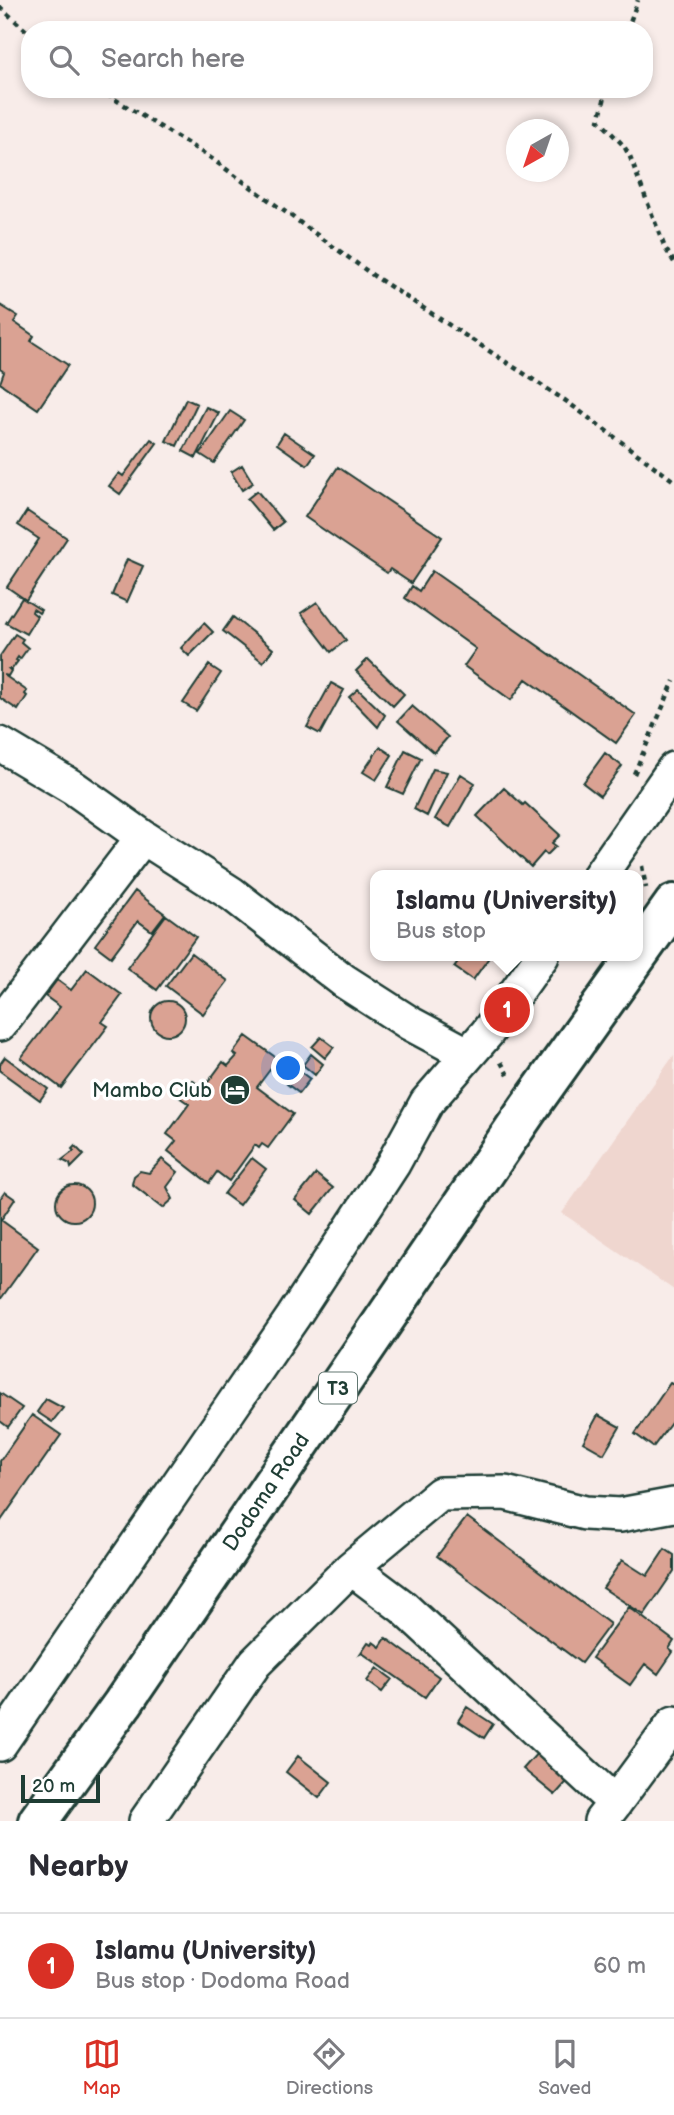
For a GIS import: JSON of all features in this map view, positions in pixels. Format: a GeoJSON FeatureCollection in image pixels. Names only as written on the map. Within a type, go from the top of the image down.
{"type":"FeatureCollection","features":[{"type":"Feature","properties":{"kind":"highway","name":"Dodoma Road"},"geometry":{"type":"LineString","coordinates":[[643,949],[666,917]]}},
{"type":"Feature","properties":{"kind":"highway","name":"Dodoma Road"},"geometry":{"type":"LineString","coordinates":[[38,1821],[131,1691],[528,1109],[634,961]]}},
{"type":"Feature","properties":{"kind":"street"},"geometry":{"type":"LineString","coordinates":[[0,744],[74,788],[143,837],[232,894],[344,981],[411,1024],[477,1043]]}},
{"type":"Feature","properties":{"kind":"street"},"geometry":{"type":"LineString","coordinates":[[604,870],[674,769]]}},
{"type":"Feature","properties":{"kind":"street"},"geometry":{"type":"LineString","coordinates":[[0,1024],[143,837]]}},
{"type":"Feature","properties":{"kind":"street"},"geometry":{"type":"LineString","coordinates":[[0,1744],[293,1317],[393,1164],[427,1102],[477,1043],[538,961]]}},
{"type":"Feature","properties":{"kind":"street"},"geometry":{"type":"LineString","coordinates":[[146,1821],[256,1663],[351,1568],[440,1494],[505,1493],[585,1513],[620,1515],[674,1505]]}},
{"type":"Feature","properties":{"kind":"street"},"geometry":{"type":"LineString","coordinates":[[351,1568],[403,1607],[608,1812],[674,1723]]}},
{"type":"Feature","properties":{"kind":"path"},"geometry":{"type":"LineString","coordinates":[[630,21],[638,0]]}},
{"type":"Feature","properties":{"kind":"path"},"geometry":{"type":"LineString","coordinates":[[0,7],[21,26]]}},
{"type":"Feature","properties":{"kind":"path"},"geometry":{"type":"LineString","coordinates":[[113,98],[208,156],[374,276],[566,401],[674,481]]}},
{"type":"Feature","properties":{"kind":"path"},"geometry":{"type":"LineString","coordinates":[[604,98],[598,120],[624,146],[630,157],[665,248],[674,262]]}},
{"type":"Feature","properties":{"kind":"path"},"geometry":{"type":"LineString","coordinates":[[639,821],[642,870]]}},
{"type":"Feature","properties":{"kind":"path"},"geometry":{"type":"LineString","coordinates":[[643,876],[666,917]]}},
{"type":"Feature","properties":{"kind":"path"},"geometry":{"type":"LineString","coordinates":[[477,1043],[503,1067],[528,1109]]}},
{"type":"Feature","properties":{"kind":"shaded area"},"geometry":{"type":"Polygon","coordinates":[[[674,1055],[674,1290],[562,1213],[674,1055]]]}},
{"type":"Feature","properties":{"kind":"building"},"geometry":{"type":"Polygon","coordinates":[[[0,305],[18,316],[14,322],[34,336],[31,341],[68,365],[38,409],[0,383],[4,372],[0,369],[0,305]]]}},
{"type":"Feature","properties":{"kind":"building"},"geometry":{"type":"Polygon","coordinates":[[[186,399],[197,404],[177,446],[166,441],[186,399]]]}},
{"type":"Feature","properties":{"kind":"building"},"geometry":{"type":"Polygon","coordinates":[[[206,407],[219,413],[196,458],[183,451],[206,407]]]}},
{"type":"Feature","properties":{"kind":"building"},"geometry":{"type":"Polygon","coordinates":[[[230,411],[244,420],[214,463],[200,454],[230,411]]]}},
{"type":"Feature","properties":{"kind":"building"},"geometry":{"type":"Polygon","coordinates":[[[284,433],[315,454],[307,465],[277,444],[284,433]]]}},
{"type":"Feature","properties":{"kind":"building"},"geometry":{"type":"Polygon","coordinates":[[[151,439],[157,443],[120,494],[109,486],[119,473],[123,476],[151,439]]]}},
{"type":"Feature","properties":{"kind":"building"},"geometry":{"type":"Polygon","coordinates":[[[242,465],[253,483],[242,490],[231,472],[242,465]]]}},
{"type":"Feature","properties":{"kind":"building"},"geometry":{"type":"Polygon","coordinates":[[[338,467],[442,537],[411,583],[390,569],[387,573],[305,517],[338,467]]]}},
{"type":"Feature","properties":{"kind":"building"},"geometry":{"type":"Polygon","coordinates":[[[257,491],[283,522],[273,530],[247,499],[257,491]]]}},
{"type":"Feature","properties":{"kind":"building"},"geometry":{"type":"Polygon","coordinates":[[[27,511],[67,538],[26,600],[7,587],[39,539],[18,525],[27,511]]]}},
{"type":"Feature","properties":{"kind":"building"},"geometry":{"type":"Polygon","coordinates":[[[127,559],[143,566],[127,602],[112,595],[127,559]]]}},
{"type":"Feature","properties":{"kind":"building"},"geometry":{"type":"Polygon","coordinates":[[[432,571],[636,715],[616,743],[526,679],[511,700],[464,666],[476,649],[405,598],[412,586],[419,591],[432,571]]]}},
{"type":"Feature","properties":{"kind":"building"},"geometry":{"type":"Polygon","coordinates":[[[22,598],[41,610],[39,613],[33,609],[32,612],[37,616],[26,634],[6,623],[22,598]]]}},
{"type":"Feature","properties":{"kind":"building"},"geometry":{"type":"Polygon","coordinates":[[[317,602],[346,640],[331,652],[301,613],[317,602]]]}},
{"type":"Feature","properties":{"kind":"building"},"geometry":{"type":"Polygon","coordinates":[[[233,617],[273,649],[263,662],[223,631],[233,617]]]}},
{"type":"Feature","properties":{"kind":"building"},"geometry":{"type":"Polygon","coordinates":[[[204,623],[213,632],[189,656],[181,648],[204,623]]]}},
{"type":"Feature","properties":{"kind":"building"},"geometry":{"type":"Polygon","coordinates":[[[15,634],[23,639],[21,642],[28,648],[20,659],[18,657],[12,669],[9,669],[11,671],[8,676],[4,675],[27,691],[27,696],[18,710],[0,698],[0,656],[15,634]]]}},
{"type":"Feature","properties":{"kind":"building"},"geometry":{"type":"Polygon","coordinates":[[[368,659],[404,694],[393,706],[356,671],[368,659]]]}},
{"type":"Feature","properties":{"kind":"building"},"geometry":{"type":"Polygon","coordinates":[[[209,665],[221,673],[196,711],[183,703],[209,665]]]}},
{"type":"Feature","properties":{"kind":"building"},"geometry":{"type":"Polygon","coordinates":[[[331,683],[344,690],[320,734],[307,727],[331,683]]]}},
{"type":"Feature","properties":{"kind":"building"},"geometry":{"type":"Polygon","coordinates":[[[358,689],[385,715],[378,727],[349,697],[358,689]]]}},
{"type":"Feature","properties":{"kind":"building"},"geometry":{"type":"Polygon","coordinates":[[[412,706],[448,737],[434,753],[398,721],[412,706]]]}},
{"type":"Feature","properties":{"kind":"building"},"geometry":{"type":"Polygon","coordinates":[[[380,747],[392,755],[376,780],[363,772],[380,747]]]}},
{"type":"Feature","properties":{"kind":"building"},"geometry":{"type":"Polygon","coordinates":[[[405,750],[421,758],[403,794],[387,787],[405,750]]]}},
{"type":"Feature","properties":{"kind":"building"},"geometry":{"type":"Polygon","coordinates":[[[605,753],[622,766],[600,796],[583,783],[605,753]]]}},
{"type":"Feature","properties":{"kind":"building"},"geometry":{"type":"Polygon","coordinates":[[[433,769],[447,772],[427,816],[414,809],[433,769]]]}},
{"type":"Feature","properties":{"kind":"building"},"geometry":{"type":"Polygon","coordinates":[[[461,774],[475,783],[450,827],[435,819],[461,774]]]}},
{"type":"Feature","properties":{"kind":"building"},"geometry":{"type":"Polygon","coordinates":[[[504,788],[560,835],[552,843],[556,846],[547,855],[544,852],[531,867],[477,816],[504,788]]]}},
{"type":"Feature","properties":{"kind":"building"},"geometry":{"type":"Polygon","coordinates":[[[135,891],[165,914],[152,931],[138,921],[111,957],[95,945],[135,891]]]}},
{"type":"Feature","properties":{"kind":"building"},"geometry":{"type":"Polygon","coordinates":[[[166,915],[196,937],[157,990],[127,968],[166,915]]]}},
{"type":"Feature","properties":{"kind":"building"},"geometry":{"type":"Polygon","coordinates":[[[191,953],[228,981],[203,1014],[166,986],[191,953]]]}},
{"type":"Feature","properties":{"kind":"building"},"geometry":{"type":"Polygon","coordinates":[[[458,961],[486,961],[473,980],[454,967],[458,961]]]}},
{"type":"Feature","properties":{"kind":"building"},"geometry":{"type":"Polygon","coordinates":[[[87,969],[122,995],[102,1022],[108,1026],[61,1088],[21,1058],[60,1007],[45,996],[57,980],[71,990],[87,969]]]}},
{"type":"Feature","properties":{"kind":"building"},"geometry":{"type":"Polygon","coordinates":[[[168,1001],[180,1006],[185,1018],[180,1030],[168,1035],[156,1030],[151,1018],[156,1006],[168,1001]]]}},
{"type":"Feature","properties":{"kind":"building"},"geometry":{"type":"Polygon","coordinates":[[[246,1036],[278,1059],[257,1087],[293,1114],[268,1148],[262,1144],[259,1148],[255,1145],[229,1181],[217,1172],[209,1183],[168,1151],[176,1141],[167,1134],[189,1104],[179,1097],[192,1080],[203,1089],[223,1062],[228,1066],[237,1056],[233,1053],[246,1036]]]}},
{"type":"Feature","properties":{"kind":"building"},"geometry":{"type":"Polygon","coordinates":[[[321,1037],[334,1047],[325,1058],[312,1047],[321,1037]]]}},
{"type":"Feature","properties":{"kind":"building"},"geometry":{"type":"Polygon","coordinates":[[[311,1054],[323,1064],[315,1075],[303,1065],[311,1054]]]}},
{"type":"Feature","properties":{"kind":"building"},"geometry":{"type":"Polygon","coordinates":[[[5,1057],[48,1089],[40,1100],[0,1071],[0,1064],[5,1057]]]}},
{"type":"Feature","properties":{"kind":"building"},"geometry":{"type":"Polygon","coordinates":[[[298,1070],[310,1079],[299,1093],[287,1084],[298,1070]]]}},
{"type":"Feature","properties":{"kind":"building"},"geometry":{"type":"Polygon","coordinates":[[[75,1146],[84,1155],[71,1168],[70,1164],[62,1160],[74,1151],[72,1149],[75,1146]]]}},
{"type":"Feature","properties":{"kind":"building"},"geometry":{"type":"Polygon","coordinates":[[[252,1158],[266,1169],[239,1205],[224,1194],[252,1158]]]}},
{"type":"Feature","properties":{"kind":"building"},"geometry":{"type":"Polygon","coordinates":[[[162,1159],[178,1172],[167,1187],[173,1199],[163,1208],[132,1184],[134,1176],[140,1171],[149,1173],[162,1159]]]}},
{"type":"Feature","properties":{"kind":"building"},"geometry":{"type":"Polygon","coordinates":[[[316,1174],[333,1188],[312,1214],[295,1200],[316,1174]]]}},
{"type":"Feature","properties":{"kind":"building"},"geometry":{"type":"Polygon","coordinates":[[[74,1185],[87,1190],[92,1203],[87,1216],[74,1221],[61,1216],[56,1203],[61,1190],[74,1185]]]}},
{"type":"Feature","properties":{"kind":"building"},"geometry":{"type":"Polygon","coordinates":[[[5,1192],[15,1199],[1,1220],[38,1247],[0,1300],[0,1199],[5,1192]]]}},
{"type":"Feature","properties":{"kind":"building"},"geometry":{"type":"Polygon","coordinates":[[[670,1383],[674,1385],[674,1419],[653,1447],[635,1434],[670,1383]]]}},
{"type":"Feature","properties":{"kind":"building"},"geometry":{"type":"Polygon","coordinates":[[[0,1393],[22,1408],[8,1427],[0,1421],[0,1393]]]}},
{"type":"Feature","properties":{"kind":"building"},"geometry":{"type":"Polygon","coordinates":[[[46,1399],[63,1408],[52,1422],[37,1412],[46,1399]]]}},
{"type":"Feature","properties":{"kind":"building"},"geometry":{"type":"Polygon","coordinates":[[[32,1415],[61,1435],[0,1522],[0,1461],[32,1415]]]}},
{"type":"Feature","properties":{"kind":"building"},"geometry":{"type":"Polygon","coordinates":[[[598,1415],[620,1427],[604,1454],[583,1442],[598,1415]]]}},
{"type":"Feature","properties":{"kind":"building"},"geometry":{"type":"Polygon","coordinates":[[[467,1517],[610,1624],[581,1663],[437,1556],[467,1517]]]}},
{"type":"Feature","properties":{"kind":"building"},"geometry":{"type":"Polygon","coordinates":[[[665,1549],[674,1555],[674,1571],[644,1615],[603,1588],[622,1560],[647,1576],[665,1549]]]}},
{"type":"Feature","properties":{"kind":"building"},"geometry":{"type":"Polygon","coordinates":[[[629,1607],[674,1641],[669,1649],[673,1652],[658,1674],[645,1664],[630,1685],[592,1658],[629,1607]]]}},
{"type":"Feature","properties":{"kind":"building"},"geometry":{"type":"Polygon","coordinates":[[[386,1638],[439,1677],[425,1697],[360,1654],[368,1642],[380,1647],[386,1638]]]}},
{"type":"Feature","properties":{"kind":"building"},"geometry":{"type":"Polygon","coordinates":[[[377,1668],[392,1679],[382,1692],[367,1681],[377,1668]]]}},
{"type":"Feature","properties":{"kind":"building"},"geometry":{"type":"Polygon","coordinates":[[[467,1707],[493,1724],[484,1738],[458,1721],[467,1707]]]}},
{"type":"Feature","properties":{"kind":"building"},"geometry":{"type":"Polygon","coordinates":[[[538,1752],[573,1775],[555,1795],[523,1769],[538,1752]]]}},
{"type":"Feature","properties":{"kind":"building"},"geometry":{"type":"Polygon","coordinates":[[[298,1756],[331,1782],[319,1798],[286,1772],[298,1756]]]}},
{"type":"Feature","properties":{"kind":"place","name":"Islamu (University)"},"geometry":{"type":"Point","coordinates":[507,1010]}},
{"type":"Feature","properties":{"kind":"place","name":"Mambo Club"},"geometry":{"type":"Point","coordinates":[235,1090]}}]}
